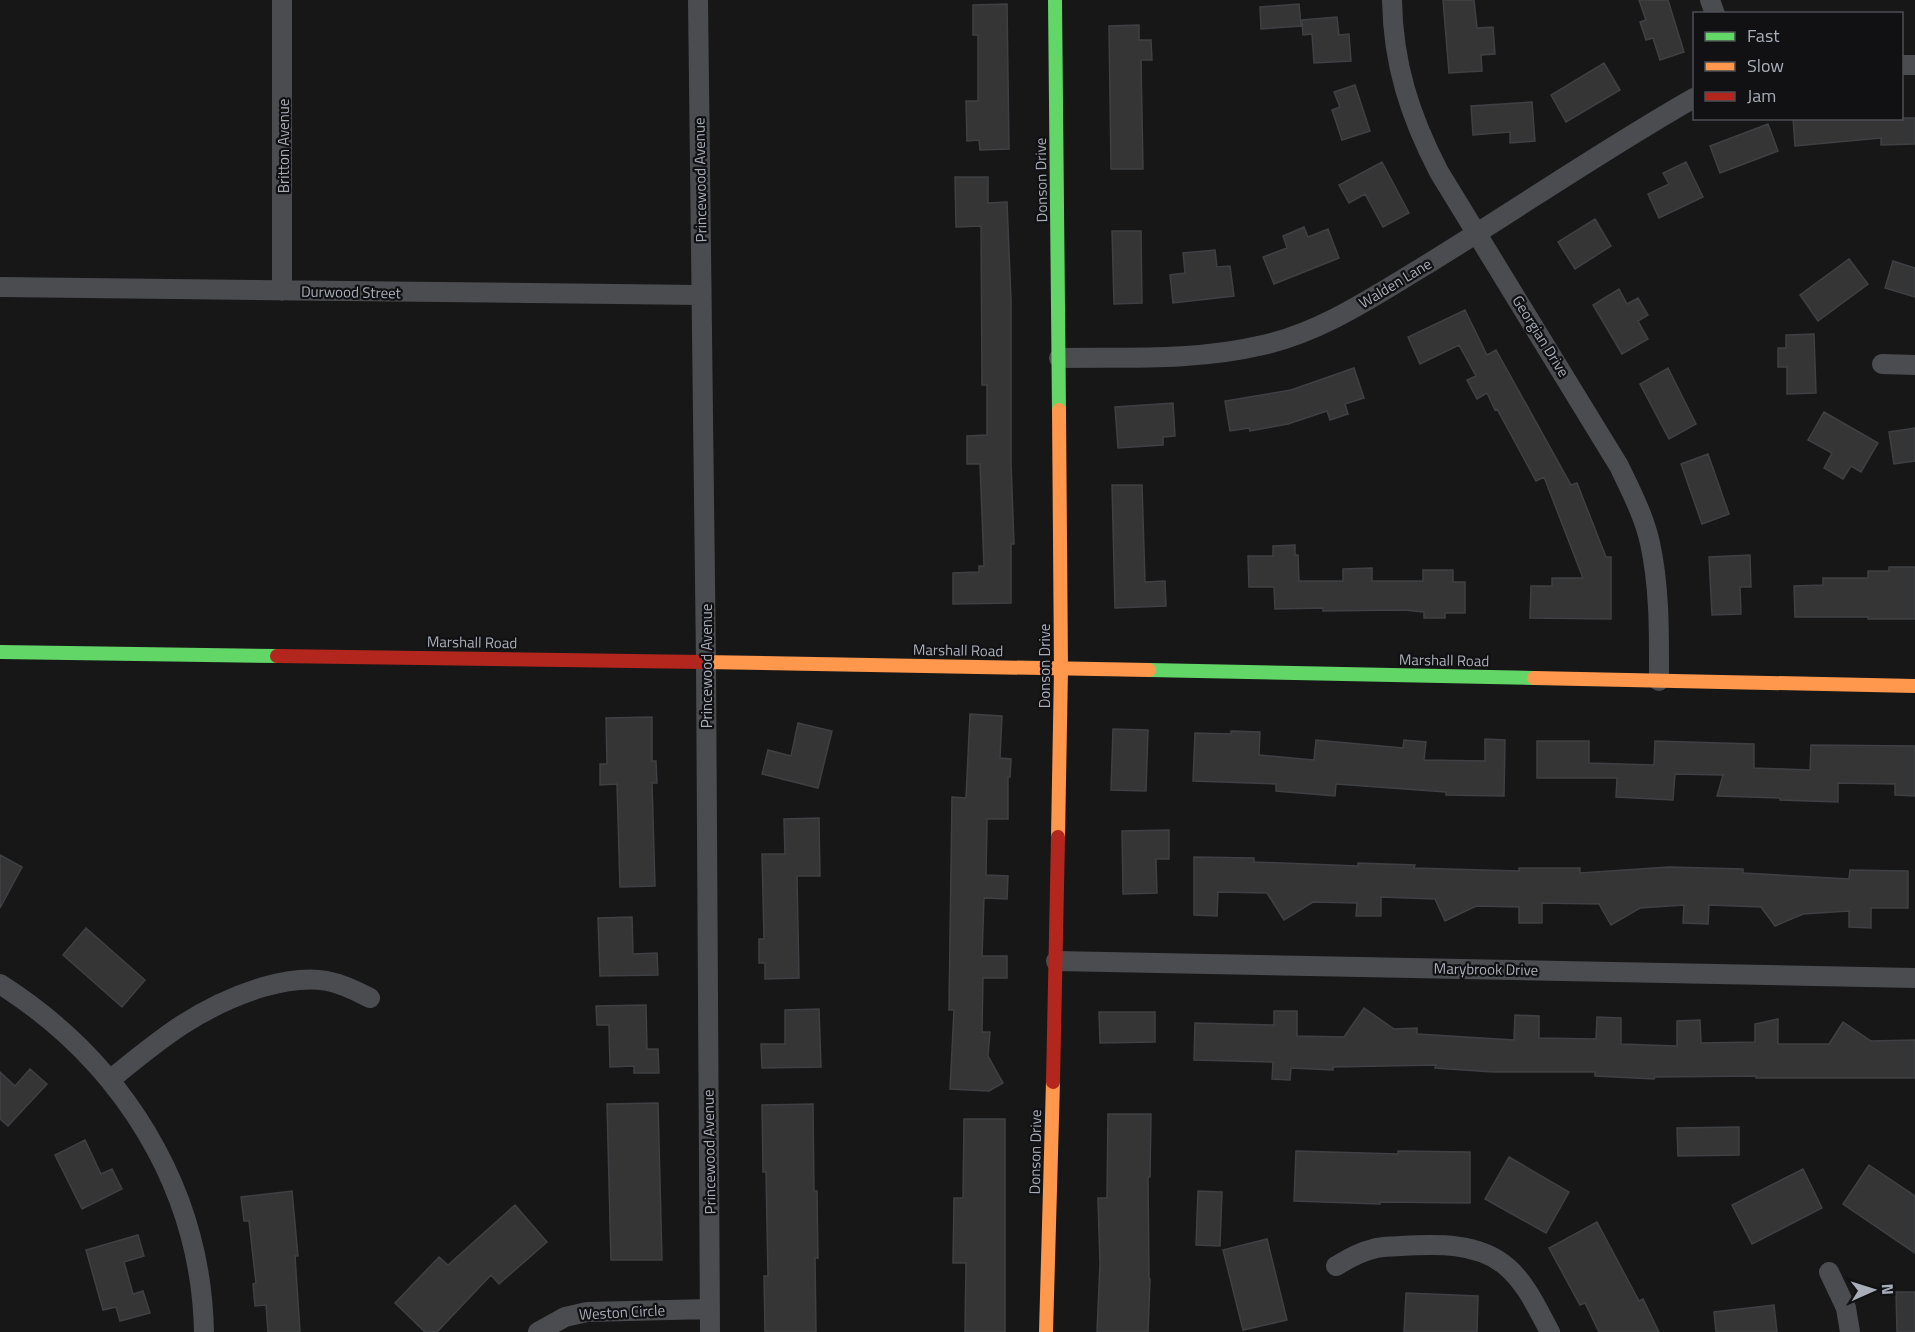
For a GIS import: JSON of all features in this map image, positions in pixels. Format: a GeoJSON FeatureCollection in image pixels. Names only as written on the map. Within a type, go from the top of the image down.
{"type":"FeatureCollection","features":[{"type":"Feature","properties":{"kind":"street","name":"Britton Avenue"},"geometry":{"type":"LineString","coordinates":[[282,0],[282,291]]}},
{"type":"Feature","properties":{"kind":"street","name":"Princewood Avenue"},"geometry":{"type":"LineString","coordinates":[[698,0],[706,663],[710,1332]]}},
{"type":"Feature","properties":{"kind":"street","name":"Donson Drive"},"geometry":{"type":"LineString","coordinates":[[1046,1332],[1061,669],[1055,0]]}},
{"type":"Feature","properties":{"kind":"street","name":"Georgian Drive"},"geometry":{"type":"LineString","coordinates":[[1392,0],[1398,62],[1407,100],[1420,136],[1434,163],[1603,439],[1637,503],[1656,576],[1659,615],[1659,681]]}},
{"type":"Feature","properties":{"kind":"street","name":"Walden Lane"},"geometry":{"type":"LineString","coordinates":[[1059,358],[1223,353],[1264,345],[1300,334],[1342,315],[1693,99]]}},
{"type":"Feature","properties":{"kind":"street","name":"Durwood Street"},"geometry":{"type":"LineString","coordinates":[[0,287],[701,295]]}},
{"type":"Feature","properties":{"kind":"street"},"geometry":{"type":"LineString","coordinates":[[1882,364],[1915,365]]}},
{"type":"Feature","properties":{"kind":"street","name":"Marshall Road"},"geometry":{"type":"LineString","coordinates":[[0,652],[1061,669],[1915,686]]}},
{"type":"Feature","properties":{"kind":"street","name":"Marybrook Drive"},"geometry":{"type":"LineString","coordinates":[[1056,961],[1915,978]]}},
{"type":"Feature","properties":{"kind":"street"},"geometry":{"type":"LineString","coordinates":[[110,1080],[167,1034],[206,1010],[241,994],[301,980],[326,981],[350,988],[370,998]]}},
{"type":"Feature","properties":{"kind":"street"},"geometry":{"type":"LineString","coordinates":[[0,984],[31,1004],[64,1031],[110,1080],[136,1115],[162,1161],[179,1199],[191,1241],[199,1284],[204,1332]]}},
{"type":"Feature","properties":{"kind":"street"},"geometry":{"type":"LineString","coordinates":[[1336,1266],[1356,1254],[1376,1248],[1432,1245],[1480,1252],[1507,1266],[1522,1283],[1550,1332]]}},
{"type":"Feature","properties":{"kind":"street"},"geometry":{"type":"LineString","coordinates":[[1829,1272],[1846,1308],[1851,1332]]}},
{"type":"Feature","properties":{"kind":"street","name":"Weston Circle"},"geometry":{"type":"LineString","coordinates":[[538,1332],[565,1317],[587,1312],[710,1309]]}},
{"type":"Feature","properties":{"kind":"building"},"geometry":{"type":"Polygon","coordinates":[[[1443,0],[1474,0],[1477,28],[1493,27],[1495,54],[1481,55],[1482,71],[1449,73],[1443,0]]]}},
{"type":"Feature","properties":{"kind":"building"},"geometry":{"type":"Polygon","coordinates":[[[1639,0],[1668,0],[1684,52],[1660,60],[1653,38],[1646,40],[1640,22],[1646,20],[1639,0]]]}},
{"type":"Feature","properties":{"kind":"building"},"geometry":{"type":"Polygon","coordinates":[[[1007,4],[1009,149],[980,150],[979,140],[967,141],[966,101],[978,101],[978,35],[973,35],[973,5],[1007,4]]]}},
{"type":"Feature","properties":{"kind":"building"},"geometry":{"type":"Polygon","coordinates":[[[1299,4],[1301,26],[1261,29],[1260,7],[1299,4]]]}},
{"type":"Feature","properties":{"kind":"building"},"geometry":{"type":"Polygon","coordinates":[[[1337,17],[1339,35],[1349,34],[1351,61],[1314,63],[1312,34],[1303,35],[1302,20],[1337,17]]]}},
{"type":"Feature","properties":{"kind":"building"},"geometry":{"type":"Polygon","coordinates":[[[1139,25],[1139,40],[1151,40],[1152,60],[1141,60],[1143,169],[1111,169],[1109,26],[1139,25]]]}},
{"type":"Feature","properties":{"kind":"building"},"geometry":{"type":"Polygon","coordinates":[[[1604,63],[1620,90],[1566,122],[1551,95],[1604,63]]]}},
{"type":"Feature","properties":{"kind":"building"},"geometry":{"type":"Polygon","coordinates":[[[1355,85],[1370,131],[1342,140],[1332,110],[1340,107],[1334,92],[1355,85]]]}},
{"type":"Feature","properties":{"kind":"building"},"geometry":{"type":"Polygon","coordinates":[[[1532,102],[1535,141],[1510,143],[1510,132],[1473,135],[1471,106],[1532,102]]]}},
{"type":"Feature","properties":{"kind":"building"},"geometry":{"type":"Polygon","coordinates":[[[1903,118],[1915,118],[1915,144],[1881,145],[1881,138],[1795,146],[1793,120],[1903,120],[1903,118]]]}},
{"type":"Feature","properties":{"kind":"building"},"geometry":{"type":"Polygon","coordinates":[[[1768,124],[1778,151],[1720,173],[1710,146],[1768,124]]]}},
{"type":"Feature","properties":{"kind":"building"},"geometry":{"type":"Polygon","coordinates":[[[1382,162],[1409,213],[1383,227],[1365,194],[1349,203],[1339,185],[1382,162]]]}},
{"type":"Feature","properties":{"kind":"building"},"geometry":{"type":"Polygon","coordinates":[[[1686,162],[1703,197],[1659,218],[1648,194],[1669,184],[1663,173],[1686,162]]]}},
{"type":"Feature","properties":{"kind":"building"},"geometry":{"type":"Polygon","coordinates":[[[955,177],[988,177],[988,203],[1007,202],[1011,300],[1011,463],[1014,544],[1011,544],[1011,603],[953,604],[953,573],[979,572],[979,566],[984,566],[980,464],[967,464],[967,436],[987,435],[987,385],[982,385],[981,226],[956,227],[955,177]]]}},
{"type":"Feature","properties":{"kind":"building"},"geometry":{"type":"Polygon","coordinates":[[[1595,219],[1611,246],[1575,269],[1558,242],[1595,219]]]}},
{"type":"Feature","properties":{"kind":"building"},"geometry":{"type":"Polygon","coordinates":[[[1304,227],[1308,237],[1328,229],[1339,258],[1274,284],[1263,257],[1287,248],[1283,236],[1304,227]]]}},
{"type":"Feature","properties":{"kind":"building"},"geometry":{"type":"Polygon","coordinates":[[[1112,231],[1141,231],[1142,303],[1114,304],[1112,231]]]}},
{"type":"Feature","properties":{"kind":"building"},"geometry":{"type":"Polygon","coordinates":[[[1215,250],[1217,267],[1230,266],[1234,296],[1173,303],[1170,275],[1185,273],[1183,253],[1215,250]]]}},
{"type":"Feature","properties":{"kind":"building"},"geometry":{"type":"Polygon","coordinates":[[[1849,259],[1868,284],[1818,321],[1800,295],[1849,259]]]}},
{"type":"Feature","properties":{"kind":"building"},"geometry":{"type":"Polygon","coordinates":[[[1893,261],[1915,268],[1915,297],[1885,288],[1893,261]]]}},
{"type":"Feature","properties":{"kind":"building"},"geometry":{"type":"Polygon","coordinates":[[[1619,289],[1627,304],[1638,298],[1648,315],[1638,321],[1648,339],[1622,354],[1593,305],[1619,289]]]}},
{"type":"Feature","properties":{"kind":"building"},"geometry":{"type":"Polygon","coordinates":[[[1465,310],[1487,355],[1496,350],[1571,485],[1577,483],[1606,557],[1611,557],[1611,619],[1530,618],[1531,586],[1552,586],[1552,578],[1583,578],[1544,477],[1536,481],[1487,393],[1477,399],[1467,380],[1476,376],[1459,345],[1420,364],[1408,337],[1465,310]]]}},
{"type":"Feature","properties":{"kind":"building"},"geometry":{"type":"Polygon","coordinates":[[[1814,334],[1816,393],[1787,394],[1787,367],[1778,367],[1778,348],[1786,348],[1786,335],[1814,334]]]}},
{"type":"Feature","properties":{"kind":"building"},"geometry":{"type":"Polygon","coordinates":[[[1354,368],[1364,398],[1345,404],[1348,414],[1330,420],[1327,411],[1288,424],[1250,431],[1249,428],[1230,431],[1225,401],[1291,390],[1354,368]]]}},
{"type":"Feature","properties":{"kind":"building"},"geometry":{"type":"Polygon","coordinates":[[[1668,368],[1696,424],[1669,439],[1640,384],[1668,368]]]}},
{"type":"Feature","properties":{"kind":"building"},"geometry":{"type":"Polygon","coordinates":[[[1173,403],[1175,436],[1163,437],[1163,445],[1118,448],[1115,407],[1173,403]]]}},
{"type":"Feature","properties":{"kind":"building"},"geometry":{"type":"Polygon","coordinates":[[[1824,412],[1878,443],[1861,472],[1851,466],[1843,479],[1824,468],[1832,453],[1808,440],[1824,412]]]}},
{"type":"Feature","properties":{"kind":"building"},"geometry":{"type":"Polygon","coordinates":[[[1915,428],[1915,461],[1894,464],[1889,432],[1915,428]]]}},
{"type":"Feature","properties":{"kind":"building"},"geometry":{"type":"Polygon","coordinates":[[[1708,454],[1729,514],[1702,524],[1681,464],[1708,454]]]}},
{"type":"Feature","properties":{"kind":"building"},"geometry":{"type":"Polygon","coordinates":[[[1112,485],[1142,485],[1145,582],[1165,581],[1166,606],[1115,608],[1112,485]]]}},
{"type":"Feature","properties":{"kind":"building"},"geometry":{"type":"Polygon","coordinates":[[[1295,545],[1295,555],[1298,555],[1299,581],[1343,581],[1343,569],[1372,568],[1372,581],[1423,581],[1423,570],[1453,570],[1453,582],[1465,582],[1465,613],[1445,613],[1445,618],[1424,618],[1424,612],[1404,610],[1275,609],[1274,587],[1249,587],[1248,556],[1273,556],[1273,546],[1295,545]]]}},
{"type":"Feature","properties":{"kind":"building"},"geometry":{"type":"Polygon","coordinates":[[[1750,555],[1751,587],[1740,587],[1741,614],[1712,615],[1709,557],[1750,555]]]}},
{"type":"Feature","properties":{"kind":"building"},"geometry":{"type":"Polygon","coordinates":[[[1889,567],[1915,567],[1915,619],[1795,617],[1794,586],[1823,585],[1823,578],[1868,578],[1868,571],[1889,571],[1889,567]]]}},
{"type":"Feature","properties":{"kind":"building"},"geometry":{"type":"Polygon","coordinates":[[[970,714],[1002,716],[1000,758],[1011,759],[1010,777],[1008,777],[1008,819],[987,819],[986,875],[1008,876],[1007,899],[984,898],[982,956],[1007,956],[1007,978],[983,978],[982,1032],[990,1032],[988,1056],[1003,1083],[989,1091],[950,1089],[954,1010],[949,1010],[952,797],[966,798],[970,714]]]}},
{"type":"Feature","properties":{"kind":"building"},"geometry":{"type":"Polygon","coordinates":[[[652,717],[652,761],[656,761],[657,783],[652,783],[655,886],[620,887],[617,784],[600,785],[600,764],[607,764],[606,718],[652,717]]]}},
{"type":"Feature","properties":{"kind":"building"},"geometry":{"type":"Polygon","coordinates":[[[798,723],[832,731],[818,788],[762,774],[768,750],[791,756],[798,723]]]}},
{"type":"Feature","properties":{"kind":"building"},"geometry":{"type":"Polygon","coordinates":[[[1113,729],[1148,730],[1146,791],[1111,790],[1113,729]]]}},
{"type":"Feature","properties":{"kind":"building"},"geometry":{"type":"Polygon","coordinates":[[[1231,731],[1260,732],[1259,755],[1314,760],[1316,740],[1403,748],[1404,740],[1426,742],[1424,760],[1485,761],[1485,739],[1505,740],[1504,796],[1446,795],[1446,792],[1336,784],[1335,796],[1276,791],[1276,784],[1193,781],[1195,733],[1231,734],[1231,731]]]}},
{"type":"Feature","properties":{"kind":"building"},"geometry":{"type":"Polygon","coordinates":[[[1537,741],[1589,741],[1589,763],[1654,765],[1655,741],[1754,744],[1754,768],[1810,770],[1811,745],[1915,746],[1915,796],[1895,795],[1895,784],[1838,783],[1838,802],[1717,796],[1723,775],[1675,774],[1673,800],[1616,797],[1617,778],[1537,778],[1537,741]]]}},
{"type":"Feature","properties":{"kind":"building"},"geometry":{"type":"Polygon","coordinates":[[[819,818],[820,876],[797,876],[799,978],[765,979],[765,963],[759,963],[759,939],[764,939],[762,854],[785,854],[784,819],[819,818]]]}},
{"type":"Feature","properties":{"kind":"building"},"geometry":{"type":"Polygon","coordinates":[[[1169,830],[1169,859],[1156,859],[1157,893],[1123,894],[1122,831],[1169,830]]]}},
{"type":"Feature","properties":{"kind":"building"},"geometry":{"type":"Polygon","coordinates":[[[0,855],[22,867],[0,908],[0,855]]]}},
{"type":"Feature","properties":{"kind":"building"},"geometry":{"type":"Polygon","coordinates":[[[1194,857],[1254,858],[1254,862],[1358,866],[1358,863],[1415,865],[1414,868],[1519,871],[1519,868],[1580,868],[1580,873],[1669,867],[1743,869],[1743,873],[1849,879],[1850,870],[1908,871],[1908,908],[1871,908],[1871,928],[1849,927],[1849,911],[1803,914],[1775,926],[1761,907],[1709,905],[1708,924],[1683,923],[1684,905],[1640,908],[1611,925],[1599,904],[1542,903],[1542,923],[1519,923],[1519,907],[1476,906],[1445,921],[1435,899],[1381,897],[1381,916],[1356,916],[1357,903],[1313,902],[1284,920],[1267,893],[1218,892],[1217,916],[1194,915],[1194,857]]]}},
{"type":"Feature","properties":{"kind":"building"},"geometry":{"type":"Polygon","coordinates":[[[632,917],[633,954],[657,953],[658,975],[600,976],[598,918],[632,917]]]}},
{"type":"Feature","properties":{"kind":"building"},"geometry":{"type":"Polygon","coordinates":[[[86,928],[145,980],[122,1007],[63,955],[86,928]]]}},
{"type":"Feature","properties":{"kind":"building"},"geometry":{"type":"Polygon","coordinates":[[[646,1005],[647,1049],[658,1049],[659,1073],[634,1073],[634,1066],[610,1067],[609,1025],[597,1025],[596,1006],[646,1005]]]}},
{"type":"Feature","properties":{"kind":"building"},"geometry":{"type":"Polygon","coordinates":[[[1364,1008],[1394,1029],[1417,1028],[1417,1034],[1514,1040],[1515,1015],[1539,1016],[1539,1038],[1596,1039],[1597,1017],[1621,1018],[1621,1044],[1677,1046],[1677,1021],[1700,1020],[1701,1043],[1755,1042],[1755,1024],[1778,1019],[1778,1044],[1829,1044],[1843,1022],[1871,1041],[1915,1040],[1915,1078],[1756,1078],[1756,1076],[1655,1077],[1654,1079],[1595,1076],[1595,1072],[1493,1072],[1435,1068],[1436,1065],[1333,1067],[1333,1070],[1291,1068],[1290,1080],[1272,1079],[1273,1062],[1194,1060],[1195,1023],[1274,1025],[1274,1011],[1297,1011],[1297,1036],[1344,1037],[1364,1008]]]}},
{"type":"Feature","properties":{"kind":"building"},"geometry":{"type":"Polygon","coordinates":[[[819,1009],[821,1067],[762,1068],[761,1044],[785,1044],[785,1010],[819,1009]]]}},
{"type":"Feature","properties":{"kind":"building"},"geometry":{"type":"Polygon","coordinates":[[[1099,1012],[1155,1012],[1155,1042],[1100,1043],[1099,1012]]]}},
{"type":"Feature","properties":{"kind":"building"},"geometry":{"type":"Polygon","coordinates":[[[30,1069],[47,1084],[8,1126],[0,1119],[0,1072],[15,1086],[30,1069]]]}},
{"type":"Feature","properties":{"kind":"building"},"geometry":{"type":"Polygon","coordinates":[[[658,1103],[662,1260],[611,1260],[607,1104],[658,1103]]]}},
{"type":"Feature","properties":{"kind":"building"},"geometry":{"type":"Polygon","coordinates":[[[813,1104],[814,1191],[817,1191],[818,1258],[815,1258],[816,1332],[765,1332],[764,1276],[768,1276],[762,1105],[813,1104]]]}},
{"type":"Feature","properties":{"kind":"building"},"geometry":{"type":"Polygon","coordinates":[[[1108,1114],[1151,1114],[1150,1177],[1148,1177],[1150,1279],[1148,1332],[1097,1332],[1100,1264],[1098,1198],[1107,1198],[1108,1114]]]}},
{"type":"Feature","properties":{"kind":"building"},"geometry":{"type":"Polygon","coordinates":[[[964,1119],[1005,1119],[1005,1332],[965,1332],[966,1263],[953,1263],[954,1198],[963,1198],[964,1119]]]}},
{"type":"Feature","properties":{"kind":"building"},"geometry":{"type":"Polygon","coordinates":[[[1739,1127],[1739,1155],[1678,1156],[1677,1128],[1739,1127]]]}},
{"type":"Feature","properties":{"kind":"building"},"geometry":{"type":"Polygon","coordinates":[[[85,1140],[101,1174],[112,1169],[122,1189],[82,1209],[55,1155],[85,1140]]]}},
{"type":"Feature","properties":{"kind":"building"},"geometry":{"type":"Polygon","coordinates":[[[1296,1151],[1398,1154],[1398,1151],[1470,1152],[1470,1203],[1380,1202],[1380,1204],[1294,1201],[1296,1151]]]}},
{"type":"Feature","properties":{"kind":"building"},"geometry":{"type":"Polygon","coordinates":[[[1509,1157],[1569,1192],[1546,1233],[1485,1199],[1509,1157]]]}},
{"type":"Feature","properties":{"kind":"building"},"geometry":{"type":"Polygon","coordinates":[[[1869,1165],[1915,1196],[1915,1253],[1843,1204],[1869,1165]]]}},
{"type":"Feature","properties":{"kind":"building"},"geometry":{"type":"Polygon","coordinates":[[[1803,1169],[1822,1208],[1752,1244],[1732,1205],[1803,1169]]]}},
{"type":"Feature","properties":{"kind":"building"},"geometry":{"type":"Polygon","coordinates":[[[292,1191],[298,1256],[295,1256],[300,1332],[268,1332],[266,1305],[255,1306],[253,1284],[256,1283],[249,1221],[244,1221],[241,1197],[292,1191]]]}},
{"type":"Feature","properties":{"kind":"building"},"geometry":{"type":"Polygon","coordinates":[[[1198,1191],[1222,1192],[1220,1246],[1196,1245],[1198,1191]]]}},
{"type":"Feature","properties":{"kind":"building"},"geometry":{"type":"Polygon","coordinates":[[[515,1205],[547,1242],[499,1284],[491,1275],[437,1332],[425,1332],[395,1303],[439,1257],[448,1265],[515,1205]]]}},
{"type":"Feature","properties":{"kind":"building"},"geometry":{"type":"Polygon","coordinates":[[[1597,1222],[1639,1301],[1643,1299],[1659,1332],[1599,1332],[1585,1303],[1580,1305],[1549,1248],[1597,1222]]]}},
{"type":"Feature","properties":{"kind":"building"},"geometry":{"type":"Polygon","coordinates":[[[138,1235],[144,1256],[124,1262],[133,1294],[143,1291],[150,1313],[120,1321],[116,1307],[103,1310],[86,1250],[138,1235]]]}},
{"type":"Feature","properties":{"kind":"building"},"geometry":{"type":"Polygon","coordinates":[[[1267,1239],[1287,1320],[1243,1330],[1223,1250],[1267,1239]]]}},
{"type":"Feature","properties":{"kind":"building"},"geometry":{"type":"Polygon","coordinates":[[[1896,1292],[1915,1292],[1915,1332],[1897,1332],[1896,1292]]]}},
{"type":"Feature","properties":{"kind":"building"},"geometry":{"type":"Polygon","coordinates":[[[1406,1293],[1478,1296],[1477,1332],[1404,1332],[1406,1293]]]}},
{"type":"Feature","properties":{"kind":"building"},"geometry":{"type":"Polygon","coordinates":[[[1774,1305],[1777,1332],[1716,1332],[1714,1312],[1774,1305]]]}},
{"type":"Feature","properties":{"kind":"traffic: fast"},"geometry":{"type":"LineString","coordinates":[[1055,0],[1059,410]]}},
{"type":"Feature","properties":{"kind":"traffic: fast"},"geometry":{"type":"LineString","coordinates":[[0,652],[277,656]]}},
{"type":"Feature","properties":{"kind":"traffic: fast"},"geometry":{"type":"LineString","coordinates":[[1149,670],[1534,678]]}},
{"type":"Feature","properties":{"kind":"traffic: slow"},"geometry":{"type":"LineString","coordinates":[[1058,837],[1061,669],[1059,410]]}},
{"type":"Feature","properties":{"kind":"traffic: slow"},"geometry":{"type":"LineString","coordinates":[[703,662],[1149,670]]}},
{"type":"Feature","properties":{"kind":"traffic: slow"},"geometry":{"type":"LineString","coordinates":[[1534,678],[1915,686]]}},
{"type":"Feature","properties":{"kind":"traffic: slow"},"geometry":{"type":"LineString","coordinates":[[1046,1332],[1053,1082]]}},
{"type":"Feature","properties":{"kind":"traffic: jam"},"geometry":{"type":"LineString","coordinates":[[277,656],[703,662]]}},
{"type":"Feature","properties":{"kind":"traffic: jam"},"geometry":{"type":"LineString","coordinates":[[1053,1082],[1058,837]]}}]}
